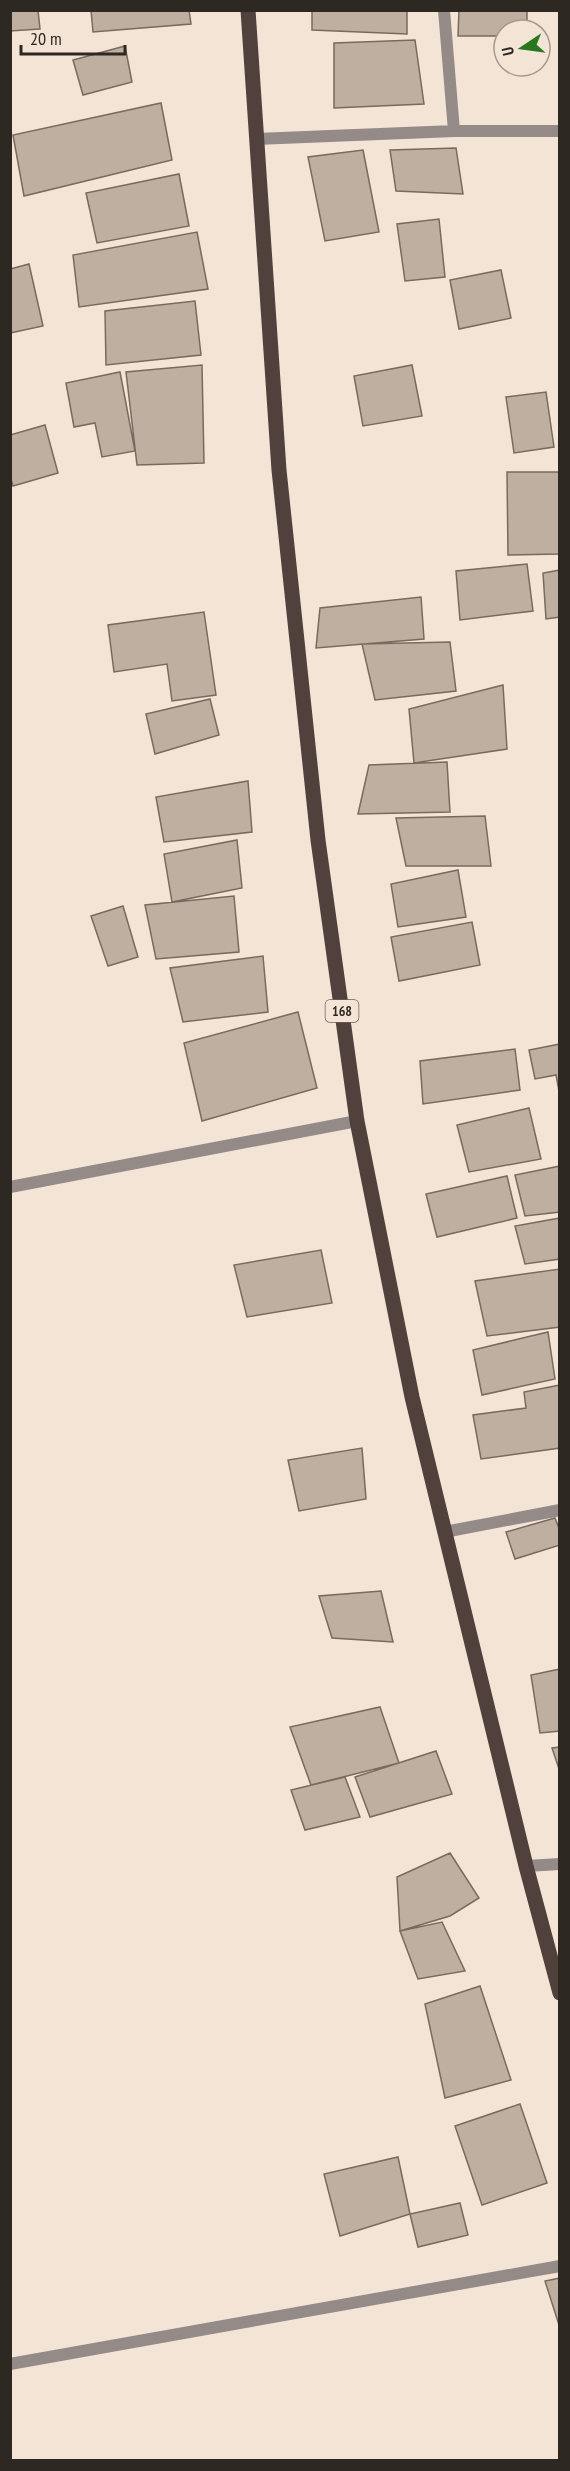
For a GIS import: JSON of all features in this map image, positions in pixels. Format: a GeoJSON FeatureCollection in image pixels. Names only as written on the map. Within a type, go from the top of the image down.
{"type":"FeatureCollection","features":[{"type":"Feature","properties":{"kind":"main road","name":"168"},"geometry":{"type":"LineString","coordinates":[[248,10],[279,470],[318,840],[357,1121],[412,1397],[526,1866],[560,1993]]}},
{"type":"Feature","properties":{"kind":"street"},"geometry":{"type":"LineString","coordinates":[[444,10],[454,131]]}},
{"type":"Feature","properties":{"kind":"street"},"geometry":{"type":"LineString","coordinates":[[256,139],[454,131],[560,131]]}},
{"type":"Feature","properties":{"kind":"street"},"geometry":{"type":"LineString","coordinates":[[10,1187],[357,1121]]}},
{"type":"Feature","properties":{"kind":"street"},"geometry":{"type":"LineString","coordinates":[[444,1532],[560,1510]]}},
{"type":"Feature","properties":{"kind":"street"},"geometry":{"type":"LineString","coordinates":[[526,1866],[560,1864]]}},
{"type":"Feature","properties":{"kind":"street"},"geometry":{"type":"LineString","coordinates":[[10,2364],[560,2266]]}},
{"type":"Feature","properties":{"kind":"building"},"geometry":{"type":"Polygon","coordinates":[[[10,10],[38,10],[40,29],[10,31],[10,10]]]}},
{"type":"Feature","properties":{"kind":"building"},"geometry":{"type":"Polygon","coordinates":[[[91,10],[189,10],[191,24],[93,32],[91,10]]]}},
{"type":"Feature","properties":{"kind":"building"},"geometry":{"type":"Polygon","coordinates":[[[312,10],[407,10],[407,34],[312,30],[312,10]]]}},
{"type":"Feature","properties":{"kind":"building"},"geometry":{"type":"Polygon","coordinates":[[[459,10],[527,10],[527,18],[492,18],[492,36],[458,36],[459,10]]]}},
{"type":"Feature","properties":{"kind":"building"},"geometry":{"type":"Polygon","coordinates":[[[415,40],[424,104],[334,108],[334,43],[415,40]]]}},
{"type":"Feature","properties":{"kind":"building"},"geometry":{"type":"Polygon","coordinates":[[[125,46],[132,82],[83,95],[73,60],[125,46]]]}},
{"type":"Feature","properties":{"kind":"building"},"geometry":{"type":"Polygon","coordinates":[[[161,103],[172,160],[24,196],[13,135],[161,103]]]}},
{"type":"Feature","properties":{"kind":"building"},"geometry":{"type":"Polygon","coordinates":[[[456,148],[463,194],[396,191],[390,150],[456,148]]]}},
{"type":"Feature","properties":{"kind":"building"},"geometry":{"type":"Polygon","coordinates":[[[363,150],[379,232],[325,241],[308,157],[363,150]]]}},
{"type":"Feature","properties":{"kind":"building"},"geometry":{"type":"Polygon","coordinates":[[[179,174],[189,226],[97,243],[86,193],[179,174]]]}},
{"type":"Feature","properties":{"kind":"building"},"geometry":{"type":"Polygon","coordinates":[[[439,219],[445,277],[405,281],[397,224],[439,219]]]}},
{"type":"Feature","properties":{"kind":"building"},"geometry":{"type":"Polygon","coordinates":[[[197,232],[208,289],[79,307],[73,255],[197,232]]]}},
{"type":"Feature","properties":{"kind":"building"},"geometry":{"type":"Polygon","coordinates":[[[29,264],[43,326],[10,333],[10,269],[29,264]]]}},
{"type":"Feature","properties":{"kind":"building"},"geometry":{"type":"Polygon","coordinates":[[[501,270],[511,318],[459,329],[450,280],[501,270]]]}},
{"type":"Feature","properties":{"kind":"building"},"geometry":{"type":"Polygon","coordinates":[[[195,301],[201,355],[106,365],[105,311],[195,301]]]}},
{"type":"Feature","properties":{"kind":"building"},"geometry":{"type":"Polygon","coordinates":[[[202,365],[204,463],[137,465],[126,372],[202,365]]]}},
{"type":"Feature","properties":{"kind":"building"},"geometry":{"type":"Polygon","coordinates":[[[412,365],[422,416],[363,426],[354,376],[412,365]]]}},
{"type":"Feature","properties":{"kind":"building"},"geometry":{"type":"Polygon","coordinates":[[[120,372],[135,451],[102,457],[95,423],[74,427],[66,383],[120,372]]]}},
{"type":"Feature","properties":{"kind":"building"},"geometry":{"type":"Polygon","coordinates":[[[546,392],[554,447],[514,453],[506,397],[546,392]]]}},
{"type":"Feature","properties":{"kind":"building"},"geometry":{"type":"Polygon","coordinates":[[[45,425],[58,473],[13,486],[10,476],[10,435],[45,425]]]}},
{"type":"Feature","properties":{"kind":"building"},"geometry":{"type":"Polygon","coordinates":[[[507,472],[560,472],[560,554],[508,555],[507,472]]]}},
{"type":"Feature","properties":{"kind":"building"},"geometry":{"type":"Polygon","coordinates":[[[527,564],[533,611],[460,620],[456,571],[527,564]]]}},
{"type":"Feature","properties":{"kind":"building"},"geometry":{"type":"Polygon","coordinates":[[[560,570],[560,617],[546,619],[543,573],[560,570]]]}},
{"type":"Feature","properties":{"kind":"building"},"geometry":{"type":"Polygon","coordinates":[[[421,597],[424,639],[316,648],[320,608],[421,597]]]}},
{"type":"Feature","properties":{"kind":"building"},"geometry":{"type":"Polygon","coordinates":[[[204,612],[216,695],[172,701],[167,664],[114,672],[108,625],[204,612]]]}},
{"type":"Feature","properties":{"kind":"building"},"geometry":{"type":"Polygon","coordinates":[[[450,642],[456,691],[375,700],[362,644],[450,642]]]}},
{"type":"Feature","properties":{"kind":"building"},"geometry":{"type":"Polygon","coordinates":[[[503,685],[507,749],[414,763],[409,709],[503,685]]]}},
{"type":"Feature","properties":{"kind":"building"},"geometry":{"type":"Polygon","coordinates":[[[210,699],[219,735],[155,754],[146,714],[210,699]]]}},
{"type":"Feature","properties":{"kind":"building"},"geometry":{"type":"Polygon","coordinates":[[[447,762],[450,812],[358,814],[369,765],[447,762]]]}},
{"type":"Feature","properties":{"kind":"building"},"geometry":{"type":"Polygon","coordinates":[[[248,781],[252,832],[164,842],[156,797],[248,781]]]}},
{"type":"Feature","properties":{"kind":"building"},"geometry":{"type":"Polygon","coordinates":[[[485,816],[491,866],[406,866],[396,818],[485,816]]]}},
{"type":"Feature","properties":{"kind":"building"},"geometry":{"type":"Polygon","coordinates":[[[237,840],[242,888],[172,902],[164,854],[237,840]]]}},
{"type":"Feature","properties":{"kind":"building"},"geometry":{"type":"Polygon","coordinates":[[[458,870],[466,917],[398,927],[391,884],[458,870]]]}},
{"type":"Feature","properties":{"kind":"building"},"geometry":{"type":"Polygon","coordinates":[[[234,896],[239,952],[156,959],[145,905],[234,896]]]}},
{"type":"Feature","properties":{"kind":"building"},"geometry":{"type":"Polygon","coordinates":[[[123,906],[138,957],[108,966],[91,916],[123,906]]]}},
{"type":"Feature","properties":{"kind":"building"},"geometry":{"type":"Polygon","coordinates":[[[472,922],[480,965],[399,981],[391,937],[472,922]]]}},
{"type":"Feature","properties":{"kind":"building"},"geometry":{"type":"Polygon","coordinates":[[[263,956],[268,1012],[183,1022],[170,968],[263,956]]]}},
{"type":"Feature","properties":{"kind":"building"},"geometry":{"type":"Polygon","coordinates":[[[298,1012],[317,1088],[202,1121],[184,1043],[298,1012]]]}},
{"type":"Feature","properties":{"kind":"building"},"geometry":{"type":"Polygon","coordinates":[[[560,1044],[560,1096],[556,1075],[535,1079],[529,1050],[560,1044]]]}},
{"type":"Feature","properties":{"kind":"building"},"geometry":{"type":"Polygon","coordinates":[[[515,1049],[520,1090],[423,1104],[420,1061],[515,1049]]]}},
{"type":"Feature","properties":{"kind":"building"},"geometry":{"type":"Polygon","coordinates":[[[529,1108],[541,1159],[469,1172],[457,1125],[529,1108]]]}},
{"type":"Feature","properties":{"kind":"building"},"geometry":{"type":"Polygon","coordinates":[[[560,1166],[560,1212],[525,1216],[515,1175],[560,1166]]]}},
{"type":"Feature","properties":{"kind":"building"},"geometry":{"type":"Polygon","coordinates":[[[507,1176],[517,1218],[437,1237],[426,1194],[507,1176]]]}},
{"type":"Feature","properties":{"kind":"building"},"geometry":{"type":"Polygon","coordinates":[[[560,1218],[560,1259],[525,1264],[515,1226],[560,1218]]]}},
{"type":"Feature","properties":{"kind":"building"},"geometry":{"type":"Polygon","coordinates":[[[321,1250],[332,1303],[247,1317],[234,1265],[321,1250]]]}},
{"type":"Feature","properties":{"kind":"building"},"geometry":{"type":"Polygon","coordinates":[[[560,1269],[560,1327],[487,1336],[475,1281],[560,1269]]]}},
{"type":"Feature","properties":{"kind":"building"},"geometry":{"type":"Polygon","coordinates":[[[548,1332],[555,1379],[482,1395],[473,1350],[548,1332]]]}},
{"type":"Feature","properties":{"kind":"building"},"geometry":{"type":"Polygon","coordinates":[[[560,1385],[560,1448],[481,1459],[473,1415],[526,1408],[524,1392],[560,1385]]]}},
{"type":"Feature","properties":{"kind":"building"},"geometry":{"type":"Polygon","coordinates":[[[362,1448],[366,1499],[299,1511],[288,1460],[362,1448]]]}},
{"type":"Feature","properties":{"kind":"building"},"geometry":{"type":"Polygon","coordinates":[[[555,1518],[560,1531],[560,1545],[515,1559],[506,1532],[555,1518]]]}},
{"type":"Feature","properties":{"kind":"building"},"geometry":{"type":"Polygon","coordinates":[[[381,1591],[393,1642],[332,1638],[319,1596],[381,1591]]]}},
{"type":"Feature","properties":{"kind":"building"},"geometry":{"type":"Polygon","coordinates":[[[560,1669],[560,1731],[540,1733],[531,1675],[560,1669]]]}},
{"type":"Feature","properties":{"kind":"building"},"geometry":{"type":"Polygon","coordinates":[[[380,1707],[399,1763],[311,1785],[290,1727],[380,1707]]]}},
{"type":"Feature","properties":{"kind":"building"},"geometry":{"type":"Polygon","coordinates":[[[560,1747],[560,1772],[552,1748],[560,1747]]]}},
{"type":"Feature","properties":{"kind":"building"},"geometry":{"type":"Polygon","coordinates":[[[436,1751],[452,1794],[370,1817],[355,1777],[436,1751]]]}},
{"type":"Feature","properties":{"kind":"building"},"geometry":{"type":"Polygon","coordinates":[[[345,1777],[360,1817],[305,1830],[291,1790],[345,1777]]]}},
{"type":"Feature","properties":{"kind":"building"},"geometry":{"type":"Polygon","coordinates":[[[450,1853],[479,1898],[450,1916],[400,1931],[397,1877],[450,1853]]]}},
{"type":"Feature","properties":{"kind":"building"},"geometry":{"type":"Polygon","coordinates":[[[442,1922],[465,1971],[418,1979],[400,1931],[442,1922]]]}},
{"type":"Feature","properties":{"kind":"building"},"geometry":{"type":"Polygon","coordinates":[[[480,1986],[511,2080],[445,2098],[425,2004],[480,1986]]]}},
{"type":"Feature","properties":{"kind":"building"},"geometry":{"type":"Polygon","coordinates":[[[520,2104],[547,2183],[482,2205],[455,2126],[520,2104]]]}},
{"type":"Feature","properties":{"kind":"building"},"geometry":{"type":"Polygon","coordinates":[[[398,2157],[410,2214],[340,2236],[324,2174],[398,2157]]]}},
{"type":"Feature","properties":{"kind":"building"},"geometry":{"type":"Polygon","coordinates":[[[460,2203],[468,2235],[418,2247],[410,2214],[460,2203]]]}},
{"type":"Feature","properties":{"kind":"building"},"geometry":{"type":"Polygon","coordinates":[[[560,2278],[560,2325],[559,2325],[545,2281],[560,2278]]]}}]}
